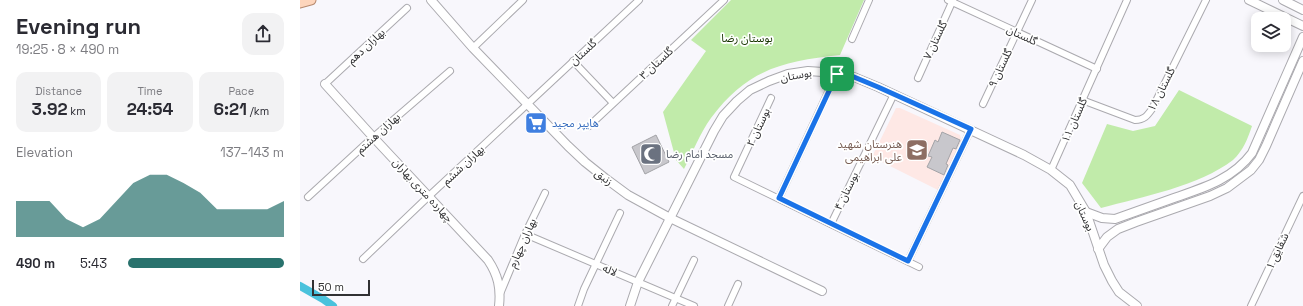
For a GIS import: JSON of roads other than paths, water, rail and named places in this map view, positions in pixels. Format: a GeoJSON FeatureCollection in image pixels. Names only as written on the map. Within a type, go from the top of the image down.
{"type":"FeatureCollection","features":[{"type":"Feature","properties":{"kind":"main road"},"geometry":{"type":"LineString","coordinates":[[300,2],[311,0]]}},
{"type":"Feature","properties":{"kind":"street","name":"زنبق"},"geometry":{"type":"LineString","coordinates":[[431,0],[473,48],[584,162],[605,178],[628,195],[670,218],[822,291]]}},
{"type":"Feature","properties":{"kind":"street"},"geometry":{"type":"LineString","coordinates":[[473,48],[523,0]]}},
{"type":"Feature","properties":{"kind":"street","name":"گلستان"},"geometry":{"type":"LineString","coordinates":[[528,104],[639,0]]}},
{"type":"Feature","properties":{"kind":"street","name":"گلستان ۳"},"geometry":{"type":"LineString","coordinates":[[589,126],[724,0]]}},
{"type":"Feature","properties":{"kind":"street"},"geometry":{"type":"LineString","coordinates":[[852,40],[869,0]]}},
{"type":"Feature","properties":{"kind":"street","name":"گلستان ۹"},"geometry":{"type":"LineString","coordinates":[[983,104],[1032,0]]}},
{"type":"Feature","properties":{"kind":"street","name":"گلستان ۱۱"},"geometry":{"type":"LineString","coordinates":[[1051,170],[1127,0]]}},
{"type":"Feature","properties":{"kind":"street","name":"گلستان ۱۸"},"geometry":{"type":"LineString","coordinates":[[1082,100],[1135,120],[1142,120],[1146,117],[1152,109],[1206,0]]}},
{"type":"Feature","properties":{"kind":"street"},"geometry":{"type":"LineString","coordinates":[[1249,0],[1303,26]]}},
{"type":"Feature","properties":{"kind":"street"},"geometry":{"type":"LineString","coordinates":[[1283,0],[1303,10]]}},
{"type":"Feature","properties":{"kind":"street","name":"گلستان"},"geometry":{"type":"LineString","coordinates":[[951,1],[1097,69]]}},
{"type":"Feature","properties":{"kind":"street","name":"گلستان ۷"},"geometry":{"type":"LineString","coordinates":[[918,78],[951,1]]}},
{"type":"Feature","properties":{"kind":"street","name":"بهاران دهم"},"geometry":{"type":"LineString","coordinates":[[325,84],[407,8]]}},
{"type":"Feature","properties":{"kind":"street"},"geometry":{"type":"LineString","coordinates":[[1086,212],[1102,218],[1116,219],[1210,185],[1233,173],[1252,153],[1263,131],[1303,37]]}},
{"type":"Feature","properties":{"kind":"street"},"geometry":{"type":"LineString","coordinates":[[573,61],[613,103]]}},
{"type":"Feature","properties":{"kind":"street"},"geometry":{"type":"LineString","coordinates":[[1098,249],[1107,237],[1118,229],[1210,196],[1227,188],[1251,170],[1259,160],[1266,146],[1303,62]]}},
{"type":"Feature","properties":{"kind":"street","name":"بهاران هشتم"},"geometry":{"type":"LineString","coordinates":[[308,197],[373,137],[450,71]]}},
{"type":"Feature","properties":{"kind":"street","name":"بوستان"},"geometry":{"type":"LineString","coordinates":[[630,306],[638,282],[723,116],[736,101],[756,87],[788,74],[808,71],[854,77],[971,129],[1051,170],[1070,185],[1086,212],[1104,265],[1112,281],[1120,292],[1137,306]]}},
{"type":"Feature","properties":{"kind":"street"},"geometry":{"type":"LineString","coordinates":[[837,74],[779,198],[919,267]]}},
{"type":"Feature","properties":{"kind":"street","name":"چهارده متری بهاران"},"geometry":{"type":"LineString","coordinates":[[325,84],[488,260],[499,284],[499,306]]}},
{"type":"Feature","properties":{"kind":"street","name":"بوستان ۴"},"geometry":{"type":"LineString","coordinates":[[831,224],[894,94]]}},
{"type":"Feature","properties":{"kind":"street","name":"بوستان ۲"},"geometry":{"type":"LineString","coordinates":[[771,98],[734,177],[779,198]]}},
{"type":"Feature","properties":{"kind":"street","name":"بهاران ششم"},"geometry":{"type":"LineString","coordinates":[[363,259],[528,104]]}},
{"type":"Feature","properties":{"kind":"street"},"geometry":{"type":"LineString","coordinates":[[908,261],[971,129]]}},
{"type":"Feature","properties":{"kind":"street","name":"بهاران چهارم"},"geometry":{"type":"LineString","coordinates":[[500,294],[525,234],[545,193]]}},
{"type":"Feature","properties":{"kind":"street","name":"شقایق ۱"},"geometry":{"type":"LineString","coordinates":[[1250,306],[1303,198]]}},
{"type":"Feature","properties":{"kind":"street"},"geometry":{"type":"LineString","coordinates":[[578,306],[620,212]]}},
{"type":"Feature","properties":{"kind":"street"},"geometry":{"type":"LineString","coordinates":[[1132,213],[1130,218],[1131,221],[1136,222]]}},
{"type":"Feature","properties":{"kind":"street","name":"لاله"},"geometry":{"type":"LineString","coordinates":[[525,234],[694,306]]}},
{"type":"Feature","properties":{"kind":"street"},"geometry":{"type":"LineString","coordinates":[[672,306],[694,260]]}},
{"type":"Feature","properties":{"kind":"street"},"geometry":{"type":"LineString","coordinates":[[728,306],[738,284]]}},
{"type":"Feature","properties":{"kind":"waterway"},"geometry":{"type":"LineString","coordinates":[[300,286],[333,306]]}},
{"type":"Feature","properties":{"kind":"place","name":"هایپر مجید"},"geometry":{"type":"Point","coordinates":[536,123]}},
{"type":"Feature","properties":{"kind":"place","name":"هنرستان شهید علی ابراهیمی"},"geometry":{"type":"Point","coordinates":[917,150]}},
{"type":"Feature","properties":{"kind":"place","name":"مسجد امام رضا"},"geometry":{"type":"Point","coordinates":[651,154]}},
{"type":"Feature","properties":{"kind":"park label","name":"بوستان رضا"},"geometry":{"type":"Point","coordinates":[747,38]}}]}
